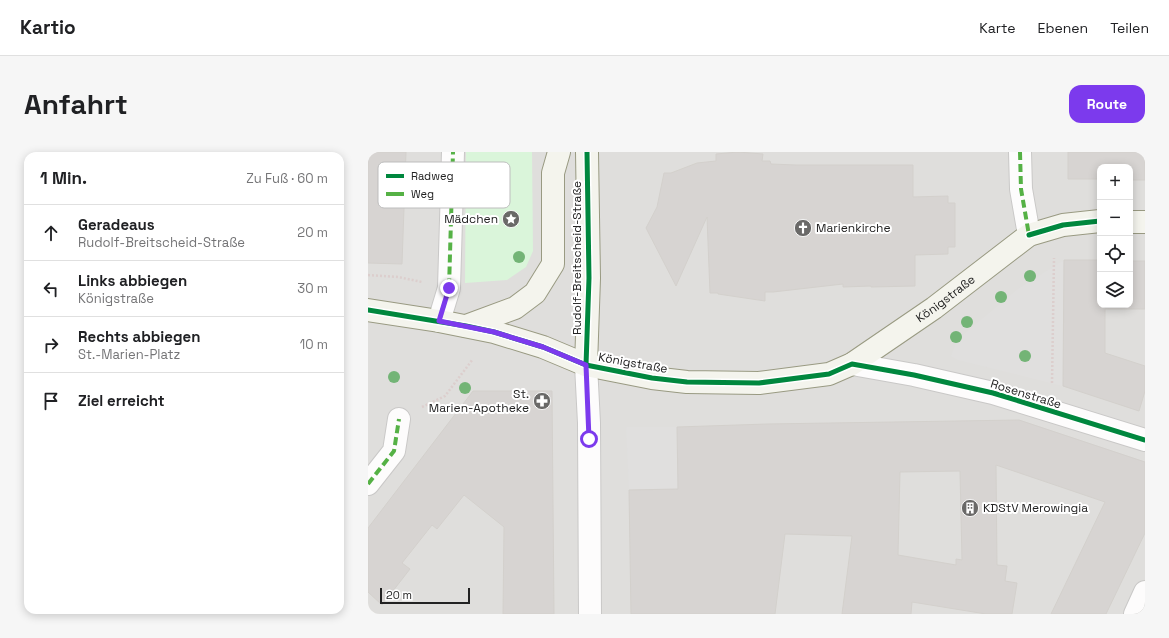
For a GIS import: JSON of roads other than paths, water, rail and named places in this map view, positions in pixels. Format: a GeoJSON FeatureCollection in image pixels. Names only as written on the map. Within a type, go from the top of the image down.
{"type":"FeatureCollection","features":[{"type":"Feature","properties":{"kind":"main road"},"geometry":{"type":"LineString","coordinates":[[466,326],[515,308],[535,293],[554,264],[553,173],[559,152]]}},
{"type":"Feature","properties":{"kind":"main road","name":"Rudolf-Breitscheid-Straße"},"geometry":{"type":"LineString","coordinates":[[586,365],[589,278],[587,152]]}},
{"type":"Feature","properties":{"kind":"main road","name":"Königstraße"},"geometry":{"type":"LineString","coordinates":[[368,310],[439,321],[494,332],[543,347],[586,365],[652,378],[687,382],[759,383],[829,374],[852,364],[934,308],[1029,235],[1063,224],[1097,221]]}},
{"type":"Feature","properties":{"kind":"main road"},"geometry":{"type":"LineString","coordinates":[[1133,222],[1145,222]]}},
{"type":"Feature","properties":{"kind":"street"},"geometry":{"type":"LineString","coordinates":[[453,152],[453,162]]}},
{"type":"Feature","properties":{"kind":"street"},"geometry":{"type":"LineString","coordinates":[[1020,152],[1021,190],[1029,235]]}},
{"type":"Feature","properties":{"kind":"street"},"geometry":{"type":"LineString","coordinates":[[439,321],[449,288],[451,208]]}},
{"type":"Feature","properties":{"kind":"street","name":"Rosenstraße"},"geometry":{"type":"LineString","coordinates":[[852,364],[914,375],[993,393],[1145,440]]}},
{"type":"Feature","properties":{"kind":"street","name":"Rudolf-Breitscheid-Straße"},"geometry":{"type":"LineString","coordinates":[[586,365],[589,424],[590,614]]}},
{"type":"Feature","properties":{"kind":"street"},"geometry":{"type":"LineString","coordinates":[[368,484],[394,451],[399,419]]}},
{"type":"Feature","properties":{"kind":"street"},"geometry":{"type":"LineString","coordinates":[[1135,614],[1145,592]]}},
{"type":"Feature","properties":{"kind":"place","name":"Mädchen"},"geometry":{"type":"Point","coordinates":[511,219]}},
{"type":"Feature","properties":{"kind":"place","name":"Marienkirche"},"geometry":{"type":"Point","coordinates":[803,228]}},
{"type":"Feature","properties":{"kind":"place","name":"St. Marien-Apotheke"},"geometry":{"type":"Point","coordinates":[542,401]}},
{"type":"Feature","properties":{"kind":"place","name":"KDStV Merowingia"},"geometry":{"type":"Point","coordinates":[970,508]}}]}
